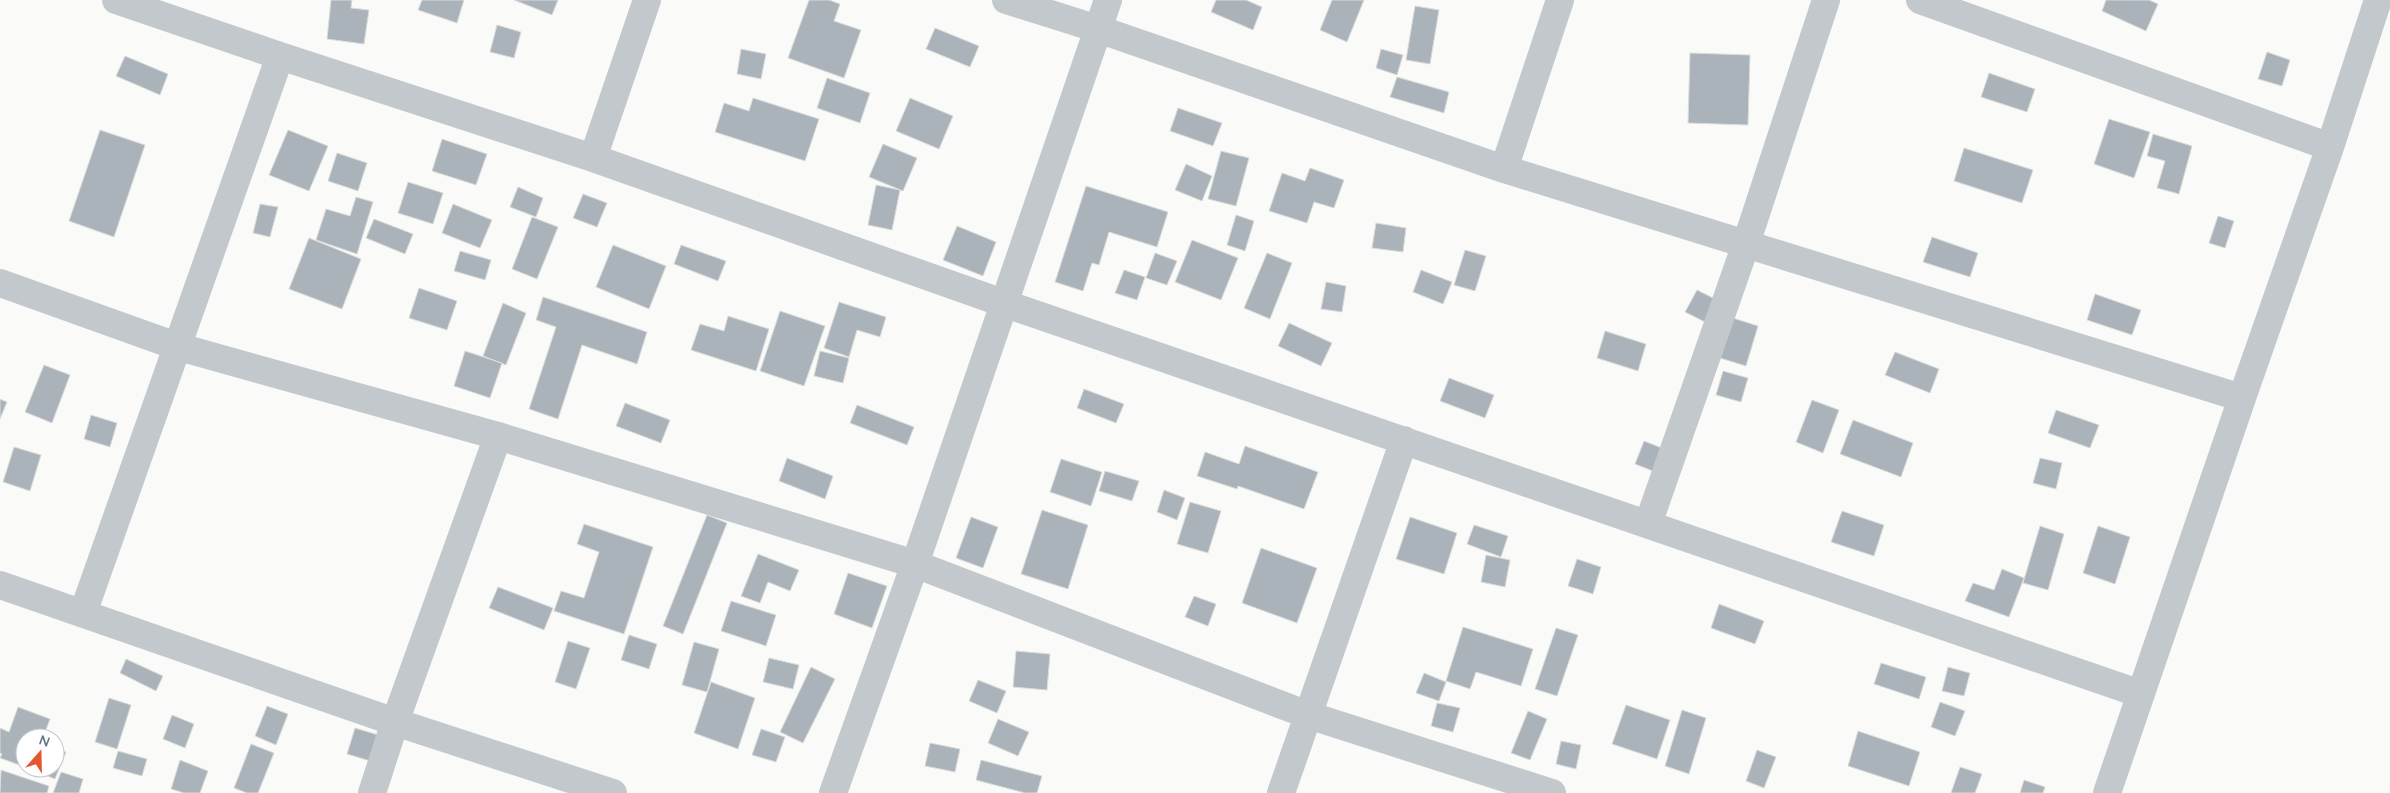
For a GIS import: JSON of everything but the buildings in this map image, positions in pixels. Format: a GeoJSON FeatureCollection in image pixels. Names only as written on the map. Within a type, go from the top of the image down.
{"type":"FeatureCollection","features":[{"type":"Feature","properties":{"kind":"street"},"geometry":{"type":"LineString","coordinates":[[116,0],[280,56],[593,158],[1003,303],[2141,694]]}},
{"type":"Feature","properties":{"kind":"street"},"geometry":{"type":"LineString","coordinates":[[593,158],[647,0]]}},
{"type":"Feature","properties":{"kind":"street"},"geometry":{"type":"LineString","coordinates":[[1006,0],[1098,29],[1504,169],[2242,398]]}},
{"type":"Feature","properties":{"kind":"street"},"geometry":{"type":"LineString","coordinates":[[833,793],[915,564],[1108,0]]}},
{"type":"Feature","properties":{"kind":"street"},"geometry":{"type":"LineString","coordinates":[[1504,169],[1560,0]]}},
{"type":"Feature","properties":{"kind":"street"},"geometry":{"type":"LineString","coordinates":[[1648,524],[1746,244],[1826,0]]}},
{"type":"Feature","properties":{"kind":"street"},"geometry":{"type":"LineString","coordinates":[[1920,0],[2330,147]]}},
{"type":"Feature","properties":{"kind":"street"},"geometry":{"type":"LineString","coordinates":[[2108,793],[2242,398],[2330,147],[2378,0]]}},
{"type":"Feature","properties":{"kind":"street"},"geometry":{"type":"LineString","coordinates":[[83,613],[179,347],[280,56]]}},
{"type":"Feature","properties":{"kind":"street"},"geometry":{"type":"LineString","coordinates":[[0,283],[179,347],[498,436],[915,564],[1308,715],[1552,793]]}},
{"type":"Feature","properties":{"kind":"street"},"geometry":{"type":"LineString","coordinates":[[372,793],[395,722],[498,436]]}},
{"type":"Feature","properties":{"kind":"street"},"geometry":{"type":"LineString","coordinates":[[1281,793],[1404,440]]}},
{"type":"Feature","properties":{"kind":"street"},"geometry":{"type":"LineString","coordinates":[[0,586],[395,722],[613,793]]}}]}
